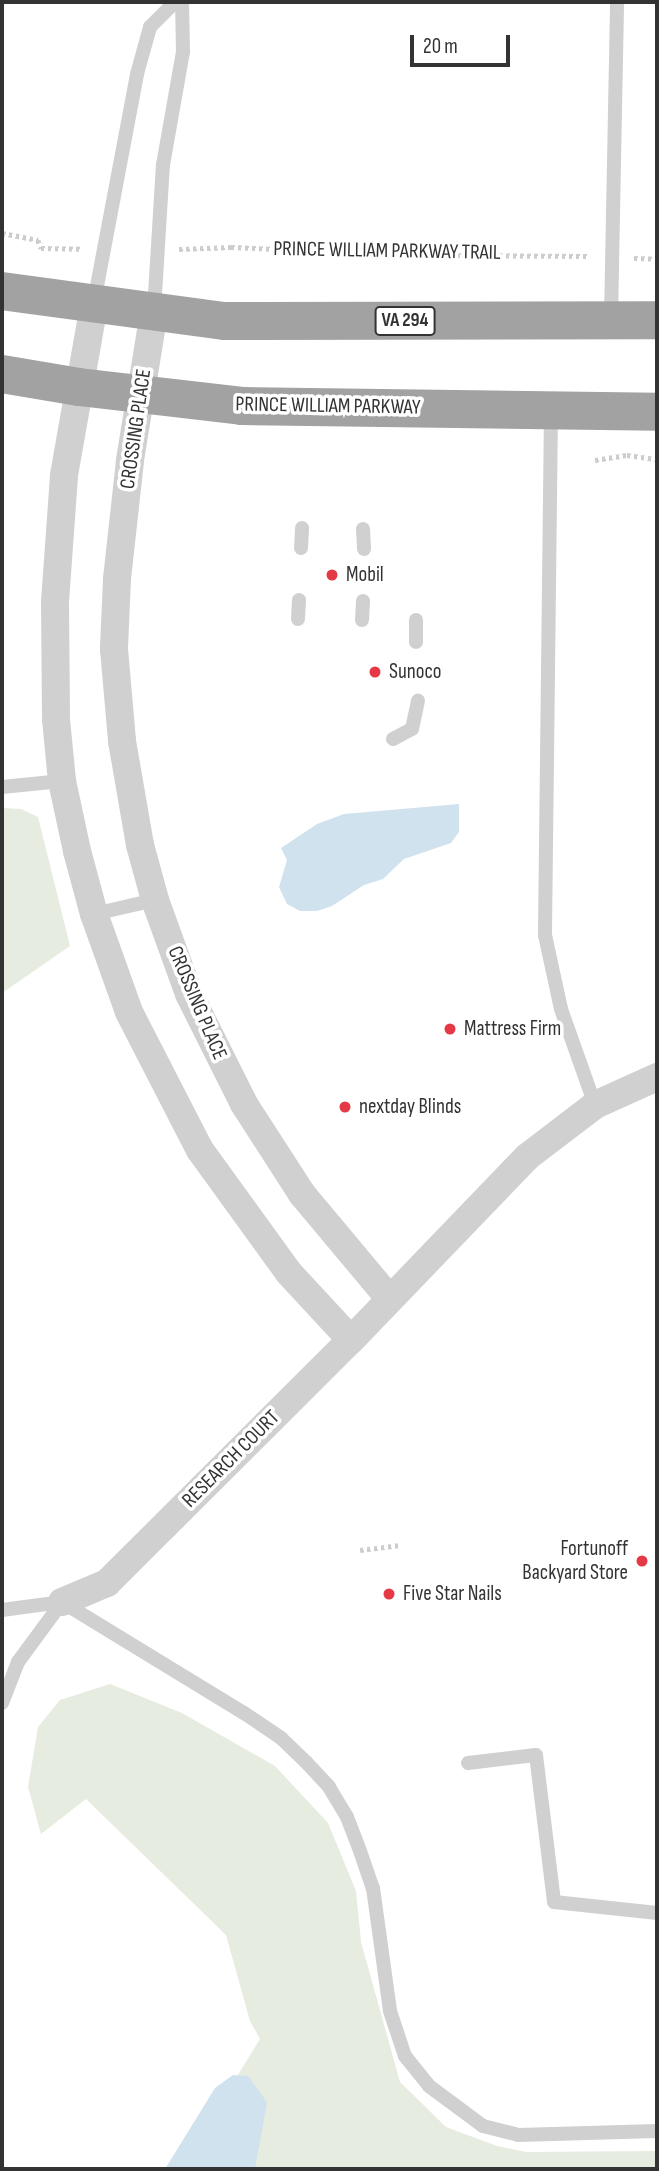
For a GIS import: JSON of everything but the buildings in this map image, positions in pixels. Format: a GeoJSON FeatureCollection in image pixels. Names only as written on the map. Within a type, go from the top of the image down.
{"type":"FeatureCollection","features":[{"type":"Feature","properties":{"kind":"highway","name":"VA 294"},"geometry":{"type":"LineString","coordinates":[[2,291],[224,321],[657,320]]}},
{"type":"Feature","properties":{"kind":"highway","name":"PRINCE WILLIAM PARKWAY"},"geometry":{"type":"LineString","coordinates":[[2,374],[79,387],[242,406],[657,412]]}},
{"type":"Feature","properties":{"kind":"street"},"geometry":{"type":"LineString","coordinates":[[94,305],[64,476],[57,550],[54,677],[62,781],[94,914],[129,1012],[200,1150],[289,1273],[351,1340]]}},
{"type":"Feature","properties":{"kind":"street","name":"CROSSING PLACE"},"geometry":{"type":"LineString","coordinates":[[154,312],[140,395],[117,579],[115,671],[131,800],[155,900],[189,994],[244,1104],[302,1194],[389,1298]]}},
{"type":"Feature","properties":{"kind":"street"},"geometry":{"type":"LineString","coordinates":[[389,1298],[527,1157],[595,1105],[657,1077]]}},
{"type":"Feature","properties":{"kind":"street","name":"RESEARCH COURT"},"geometry":{"type":"LineString","coordinates":[[62,1602],[107,1583],[351,1340],[389,1298]]}},
{"type":"Feature","properties":{"kind":"lane"},"geometry":{"type":"LineString","coordinates":[[94,305],[136,74],[150,27],[175,2]]}},
{"type":"Feature","properties":{"kind":"lane"},"geometry":{"type":"LineString","coordinates":[[154,312],[163,164],[183,52],[182,2]]}},
{"type":"Feature","properties":{"kind":"lane"},"geometry":{"type":"LineString","coordinates":[[611,320],[617,2]]}},
{"type":"Feature","properties":{"kind":"lane"},"geometry":{"type":"LineString","coordinates":[[551,410],[545,935],[561,1009],[595,1105]]}},
{"type":"Feature","properties":{"kind":"lane"},"geometry":{"type":"LineString","coordinates":[[301,548],[302,528]]}},
{"type":"Feature","properties":{"kind":"lane"},"geometry":{"type":"LineString","coordinates":[[363,529],[364,549]]}},
{"type":"Feature","properties":{"kind":"lane"},"geometry":{"type":"LineString","coordinates":[[298,619],[299,600]]}},
{"type":"Feature","properties":{"kind":"lane"},"geometry":{"type":"LineString","coordinates":[[362,620],[363,601]]}},
{"type":"Feature","properties":{"kind":"lane"},"geometry":{"type":"LineString","coordinates":[[416,620],[416,642]]}},
{"type":"Feature","properties":{"kind":"lane"},"geometry":{"type":"LineString","coordinates":[[393,739],[412,729],[418,701]]}},
{"type":"Feature","properties":{"kind":"lane"},"geometry":{"type":"LineString","coordinates":[[2,787],[62,781]]}},
{"type":"Feature","properties":{"kind":"lane"},"geometry":{"type":"LineString","coordinates":[[94,914],[155,900]]}},
{"type":"Feature","properties":{"kind":"lane"},"geometry":{"type":"LineString","coordinates":[[2,1610],[62,1602],[281,1738],[329,1787],[347,1818],[373,1888],[390,2011],[405,2056],[429,2086],[483,2126],[518,2135],[657,2131]]}},
{"type":"Feature","properties":{"kind":"lane"},"geometry":{"type":"LineString","coordinates":[[2,1703],[18,1662],[62,1602]]}},
{"type":"Feature","properties":{"kind":"lane"},"geometry":{"type":"LineString","coordinates":[[468,1763],[536,1755],[554,1902],[657,1913]]}},
{"type":"Feature","properties":{"kind":"path"},"geometry":{"type":"LineString","coordinates":[[2,233],[38,240],[41,248]]}},
{"type":"Feature","properties":{"kind":"path","name":"PRINCE WILLIAM PARKWAY TRAIL"},"geometry":{"type":"LineString","coordinates":[[218,250],[231,247],[415,255],[557,254]]}},
{"type":"Feature","properties":{"kind":"path"},"geometry":{"type":"LineString","coordinates":[[595,460],[627,455],[657,459]]}},
{"type":"Feature","properties":{"kind":"path"},"geometry":{"type":"LineString","coordinates":[[360,1550],[401,1545]]}},
{"type":"Feature","properties":{"kind":"shaded area"},"geometry":{"type":"Polygon","coordinates":[[[2,808],[21,809],[38,817],[70,946],[2,993],[2,808]]]}},
{"type":"Feature","properties":{"kind":"shaded area"},"geometry":{"type":"Polygon","coordinates":[[[110,1684],[182,1713],[275,1766],[328,1823],[356,1891],[361,1942],[400,2082],[446,2127],[497,2146],[526,2152],[657,2151],[657,2169],[180,2169],[260,2039],[250,2021],[226,1935],[86,1799],[41,1834],[28,1787],[38,1727],[60,1700],[110,1684]]]}},
{"type":"Feature","properties":{"kind":"water"},"geometry":{"type":"Polygon","coordinates":[[[459,804],[459,832],[451,843],[404,859],[383,879],[364,885],[332,906],[317,911],[300,911],[287,904],[279,887],[287,860],[281,848],[317,824],[344,814],[459,804]]]}},
{"type":"Feature","properties":{"kind":"water"},"geometry":{"type":"Polygon","coordinates":[[[233,2075],[248,2076],[267,2102],[255,2169],[165,2169],[215,2088],[233,2075]]]}},
{"type":"Feature","properties":{"kind":"place","name":"Mobil"},"geometry":{"type":"Point","coordinates":[332,575]}},
{"type":"Feature","properties":{"kind":"place","name":"Sunoco"},"geometry":{"type":"Point","coordinates":[375,672]}},
{"type":"Feature","properties":{"kind":"place","name":"Mattress Firm"},"geometry":{"type":"Point","coordinates":[450,1029]}},
{"type":"Feature","properties":{"kind":"place","name":"nextday Blinds"},"geometry":{"type":"Point","coordinates":[345,1107]}},
{"type":"Feature","properties":{"kind":"place","name":"Fortunoff Backyard Store"},"geometry":{"type":"Point","coordinates":[642,1561]}},
{"type":"Feature","properties":{"kind":"place","name":"Five Star Nails"},"geometry":{"type":"Point","coordinates":[389,1594]}}]}
